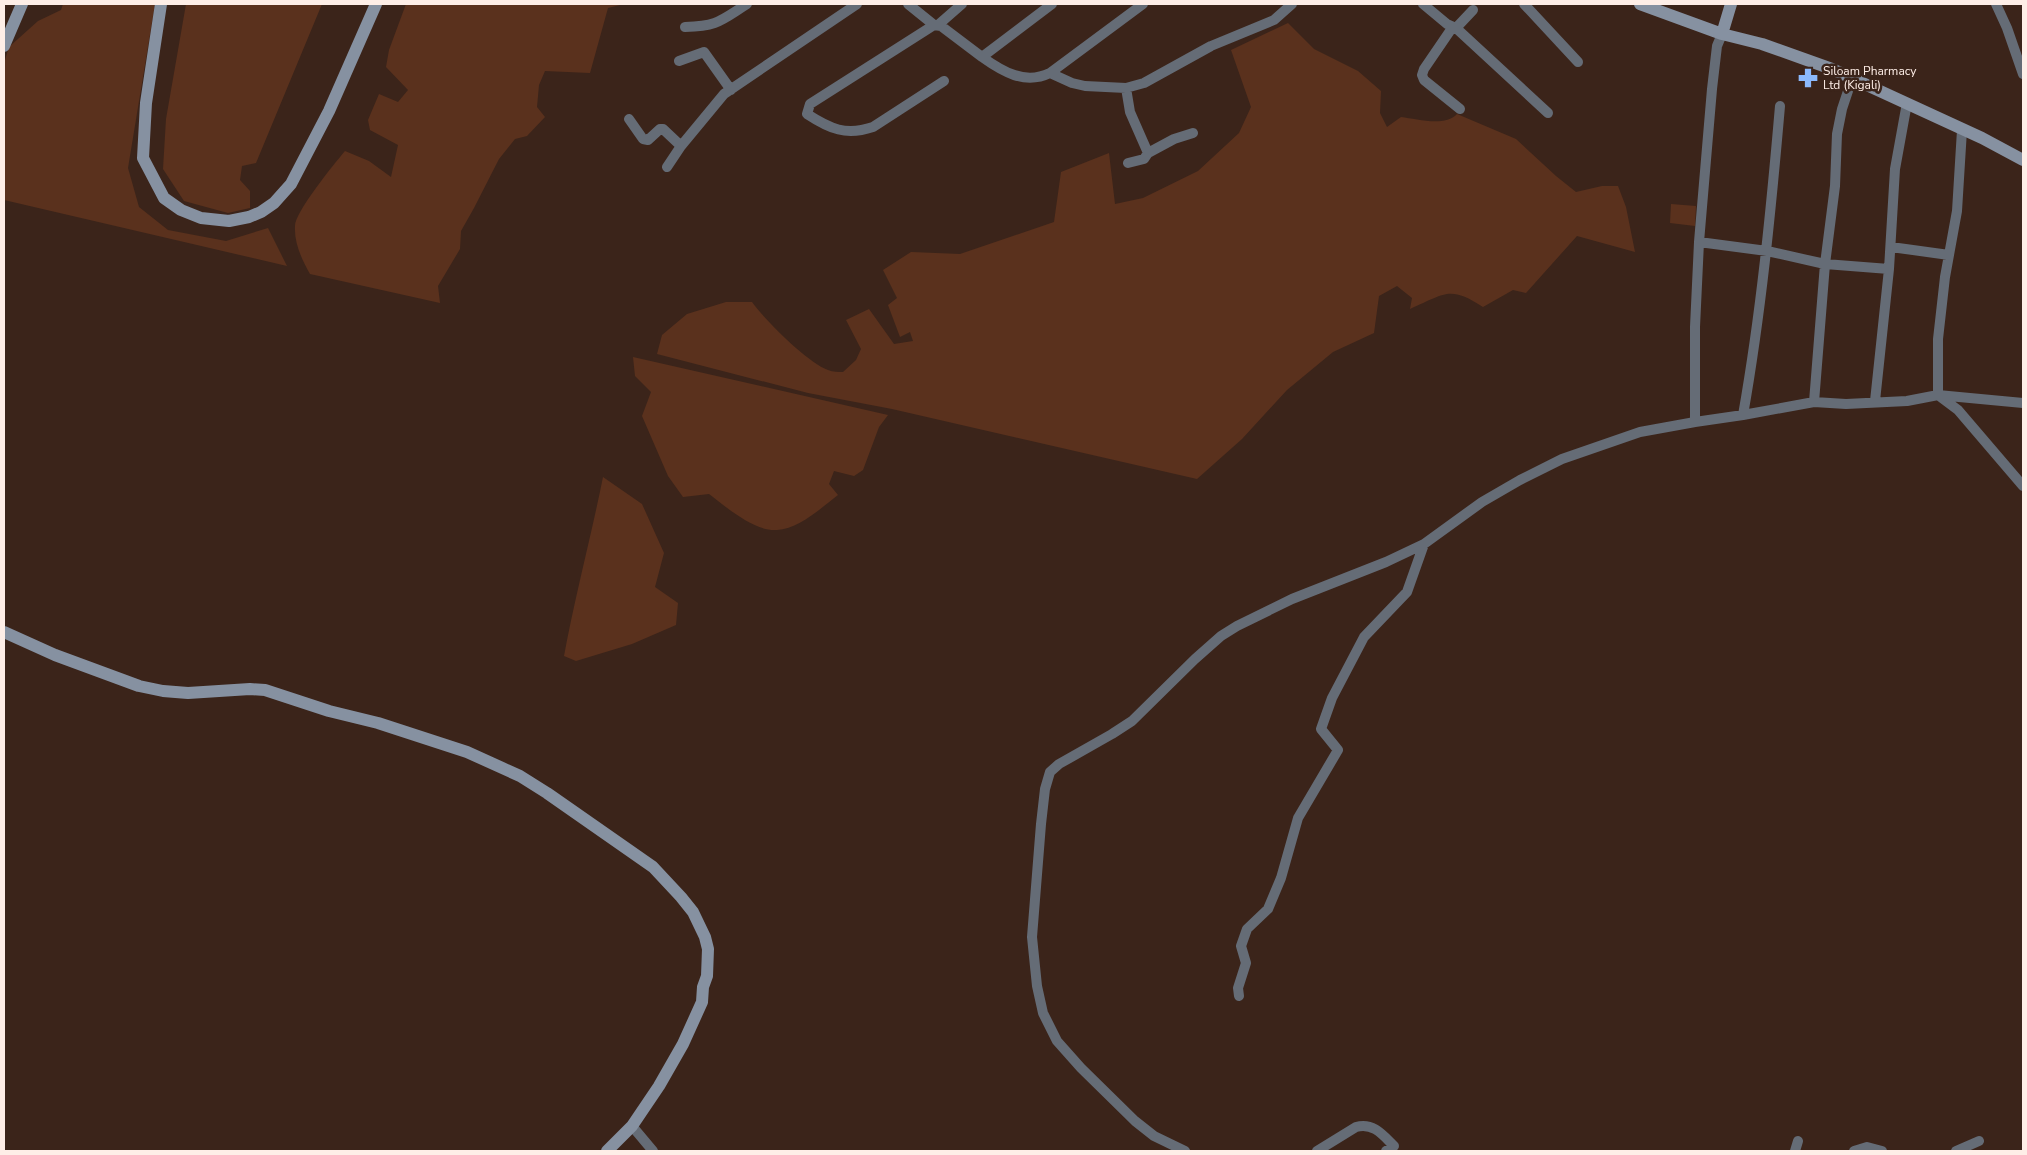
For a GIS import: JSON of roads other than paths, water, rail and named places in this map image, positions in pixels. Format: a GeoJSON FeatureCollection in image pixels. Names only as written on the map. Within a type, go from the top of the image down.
{"type":"FeatureCollection","features":[{"type":"Feature","properties":{"kind":"main road"},"geometry":{"type":"LineString","coordinates":[[4,46],[22,4]]}},
{"type":"Feature","properties":{"kind":"main road"},"geometry":{"type":"LineString","coordinates":[[160,4],[146,103],[143,158],[164,198],[181,210],[201,218],[229,221],[249,217],[261,212],[274,203],[291,184],[329,110],[376,4]]}},
{"type":"Feature","properties":{"kind":"main road"},"geometry":{"type":"LineString","coordinates":[[1722,34],[1731,4]]}},
{"type":"Feature","properties":{"kind":"main road"},"geometry":{"type":"LineString","coordinates":[[1649,5],[1722,34],[1803,58],[1907,103],[2023,160]]}},
{"type":"Feature","properties":{"kind":"main road"},"geometry":{"type":"LineString","coordinates":[[4,632],[55,655],[139,686],[163,691],[188,693],[250,689],[265,690],[330,711],[378,723],[467,752],[520,776],[653,867],[693,912],[707,942],[707,976],[703,987],[702,1002],[683,1044],[659,1086],[632,1126],[607,1151]]}},
{"type":"Feature","properties":{"kind":"street"},"geometry":{"type":"LineString","coordinates":[[685,27],[717,24],[747,4]]}},
{"type":"Feature","properties":{"kind":"street"},"geometry":{"type":"LineString","coordinates":[[667,167],[715,103],[730,90],[857,4]]}},
{"type":"Feature","properties":{"kind":"street"},"geometry":{"type":"LineString","coordinates":[[908,4],[982,57],[1011,75],[1036,78],[1050,73],[1143,4]]}},
{"type":"Feature","properties":{"kind":"street"},"geometry":{"type":"LineString","coordinates":[[944,81],[873,126],[863,130],[852,132],[835,128],[819,122],[807,114],[810,104],[936,25],[962,4]]}},
{"type":"Feature","properties":{"kind":"street"},"geometry":{"type":"LineString","coordinates":[[982,57],[1052,4]]}},
{"type":"Feature","properties":{"kind":"street"},"geometry":{"type":"LineString","coordinates":[[1050,73],[1072,83],[1085,86],[1126,88],[1144,83],[1211,46],[1274,20],[1292,4]]}},
{"type":"Feature","properties":{"kind":"street"},"geometry":{"type":"LineString","coordinates":[[1423,4],[1454,28],[1548,113]]}},
{"type":"Feature","properties":{"kind":"street"},"geometry":{"type":"LineString","coordinates":[[1524,4],[1578,62]]}},
{"type":"Feature","properties":{"kind":"street"},"geometry":{"type":"LineString","coordinates":[[1996,4],[2007,28],[2023,74]]}},
{"type":"Feature","properties":{"kind":"street"},"geometry":{"type":"LineString","coordinates":[[1460,109],[1424,80],[1422,75],[1424,69],[1454,28],[1473,10]]}},
{"type":"Feature","properties":{"kind":"street"},"geometry":{"type":"LineString","coordinates":[[1695,422],[1695,328],[1699,242],[1712,89],[1717,46],[1722,34]]}},
{"type":"Feature","properties":{"kind":"street"},"geometry":{"type":"LineString","coordinates":[[679,61],[704,52],[730,90]]}},
{"type":"Feature","properties":{"kind":"street"},"geometry":{"type":"LineString","coordinates":[[1814,402],[1825,264],[1835,186],[1837,134],[1842,109],[1852,79]]}},
{"type":"Feature","properties":{"kind":"street"},"geometry":{"type":"LineString","coordinates":[[1126,88],[1130,112],[1148,153]]}},
{"type":"Feature","properties":{"kind":"street"},"geometry":{"type":"LineString","coordinates":[[1875,401],[1891,247],[1895,169],[1907,103]]}},
{"type":"Feature","properties":{"kind":"street"},"geometry":{"type":"LineString","coordinates":[[1743,415],[1756,344],[1767,251],[1780,106]]}},
{"type":"Feature","properties":{"kind":"street"},"geometry":{"type":"LineString","coordinates":[[629,119],[643,140],[648,140],[660,129],[663,129],[681,146]]}},
{"type":"Feature","properties":{"kind":"street"},"geometry":{"type":"LineString","coordinates":[[1938,394],[1938,338],[1958,199],[1962,130]]}},
{"type":"Feature","properties":{"kind":"street"},"geometry":{"type":"LineString","coordinates":[[1128,164],[1144,159],[1148,153],[1174,140],[1194,133]]}},
{"type":"Feature","properties":{"kind":"street"},"geometry":{"type":"LineString","coordinates":[[1699,242],[1767,251],[1825,264],[1889,269]]}},
{"type":"Feature","properties":{"kind":"street"},"geometry":{"type":"LineString","coordinates":[[1891,247],[1949,255]]}},
{"type":"Feature","properties":{"kind":"street"},"geometry":{"type":"LineString","coordinates":[[1938,394],[1958,410],[2023,486]]}},
{"type":"Feature","properties":{"kind":"street"},"geometry":{"type":"LineString","coordinates":[[1185,1151],[1154,1136],[1135,1121],[1086,1073],[1057,1041],[1043,1013],[1037,986],[1032,937],[1047,782],[1050,772],[1059,764],[1132,721],[1221,636],[1237,626],[1292,599],[1386,562],[1424,544],[1482,502],[1562,459],[1640,432],[1814,402],[1846,404],[1906,400],[1938,394],[2023,403]]}},
{"type":"Feature","properties":{"kind":"street"},"geometry":{"type":"LineString","coordinates":[[1239,996],[1238,988],[1246,963],[1241,946],[1247,930],[1268,909],[1281,878],[1298,818],[1338,750],[1321,730],[1332,698],[1364,637],[1407,592],[1424,544]]}},
{"type":"Feature","properties":{"kind":"street"},"geometry":{"type":"LineString","coordinates":[[632,1126],[652,1151]]}},
{"type":"Feature","properties":{"kind":"street"},"geometry":{"type":"LineString","coordinates":[[1317,1151],[1356,1127],[1362,1126],[1376,1130],[1392,1150]]}},
{"type":"Feature","properties":{"kind":"street"},"geometry":{"type":"LineString","coordinates":[[1956,1151],[1979,1141]]}},
{"type":"Feature","properties":{"kind":"street"},"geometry":{"type":"LineString","coordinates":[[1854,1151],[1867,1147],[1882,1151]]}},
{"type":"Feature","properties":{"kind":"place","name":"Siloam Pharmacy Ltd (Kigali)"},"geometry":{"type":"Point","coordinates":[1808,78]}}]}
